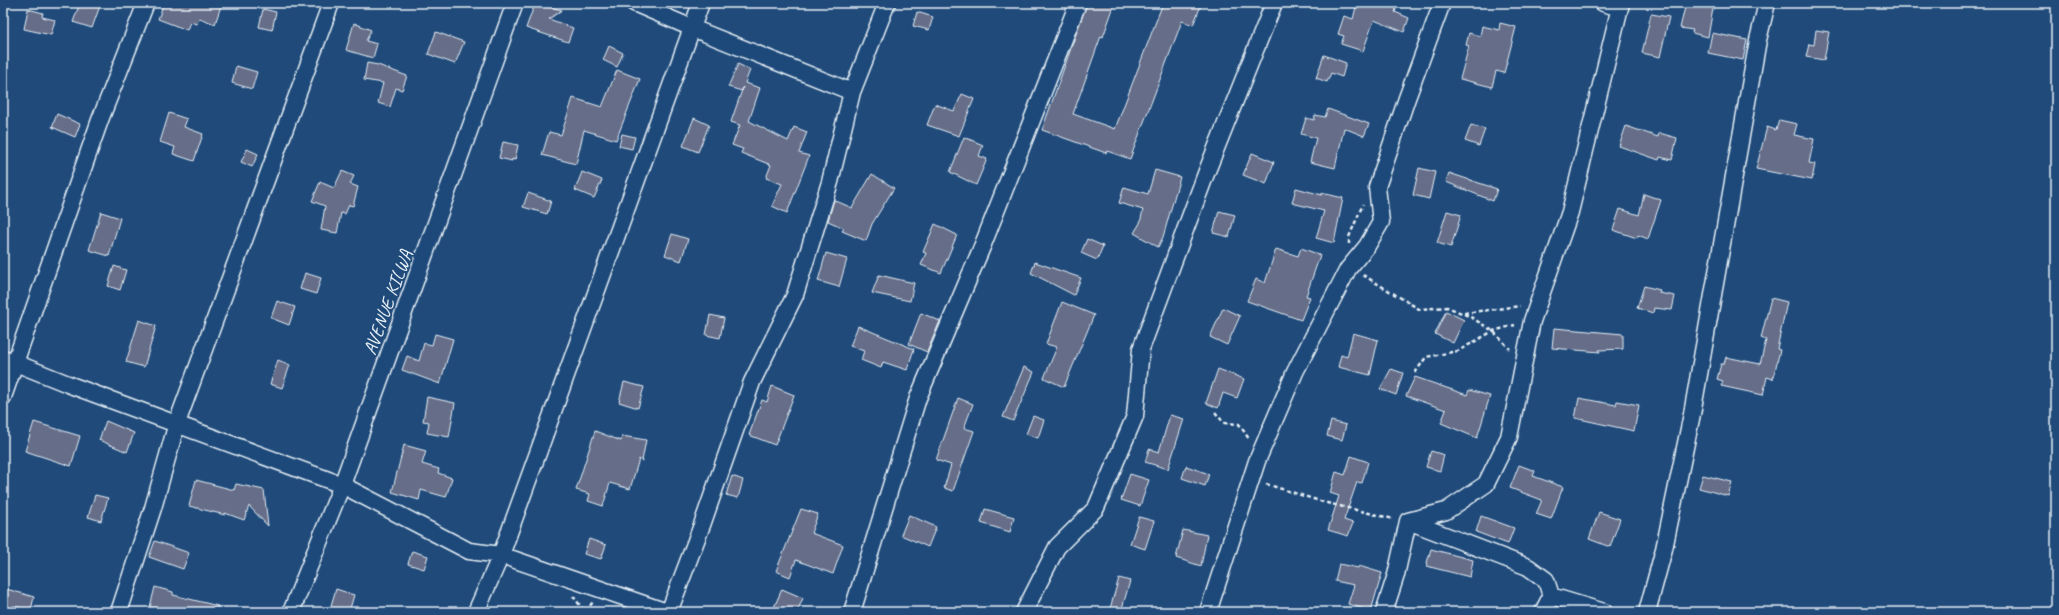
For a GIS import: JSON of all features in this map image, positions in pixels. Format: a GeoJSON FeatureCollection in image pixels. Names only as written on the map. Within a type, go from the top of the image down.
{"type":"FeatureCollection","features":[{"type":"Feature","properties":{"kind":"street"},"geometry":{"type":"LineString","coordinates":[[3,397],[9,360],[146,3]]}},
{"type":"Feature","properties":{"kind":"street"},"geometry":{"type":"LineString","coordinates":[[119,612],[153,508],[177,423],[331,3]]}},
{"type":"Feature","properties":{"kind":"street","name":"AVENUE KILWA"},"geometry":{"type":"LineString","coordinates":[[291,612],[342,485],[515,3]]}},
{"type":"Feature","properties":{"kind":"street"},"geometry":{"type":"LineString","coordinates":[[634,3],[692,28],[852,92]]}},
{"type":"Feature","properties":{"kind":"street"},"geometry":{"type":"LineString","coordinates":[[476,612],[501,554],[701,3]]}},
{"type":"Feature","properties":{"kind":"street"},"geometry":{"type":"LineString","coordinates":[[9,360],[73,386],[342,485],[469,551],[501,554],[668,612],[702,525],[752,382],[795,295],[830,182],[852,92],[887,3]]}},
{"type":"Feature","properties":{"kind":"street"},"geometry":{"type":"LineString","coordinates":[[852,612],[918,398],[982,247],[1078,3]]}},
{"type":"Feature","properties":{"kind":"street"},"geometry":{"type":"LineString","coordinates":[[1024,612],[1057,547],[1096,508],[1135,416],[1141,349],[1207,171],[1274,3]]}},
{"type":"Feature","properties":{"kind":"street"},"geometry":{"type":"LineString","coordinates":[[1208,612],[1257,461],[1295,372],[1348,269],[1367,246],[1381,222],[1377,187],[1407,98],[1442,3]]}},
{"type":"Feature","properties":{"kind":"street"},"geometry":{"type":"LineString","coordinates":[[1408,521],[1446,511],[1486,484],[1509,437],[1532,321],[1570,212],[1621,6],[1603,3]]}},
{"type":"Feature","properties":{"kind":"street"},"geometry":{"type":"LineString","coordinates":[[1647,612],[1664,549],[1692,414],[1758,40],[1767,3]]}},
{"type":"Feature","properties":{"kind":"street"},"geometry":{"type":"LineString","coordinates":[[1408,521],[1528,567],[1546,580],[1551,596],[1543,612]]}},
{"type":"Feature","properties":{"kind":"street"},"geometry":{"type":"LineString","coordinates":[[1384,612],[1396,575],[1408,521]]}},
{"type":"Feature","properties":{"kind":"street"},"geometry":{"type":"LineString","coordinates":[[1551,596],[1604,612]]}},
{"type":"Feature","properties":{"kind":"path"},"geometry":{"type":"LineString","coordinates":[[1377,187],[1362,205],[1349,237],[1348,269],[1371,278],[1418,309],[1447,307],[1493,331],[1509,348],[1522,368]]}},
{"type":"Feature","properties":{"kind":"path"},"geometry":{"type":"LineString","coordinates":[[1461,313],[1520,306],[1536,309]]}},
{"type":"Feature","properties":{"kind":"path"},"geometry":{"type":"LineString","coordinates":[[1414,372],[1426,357],[1458,351],[1493,331],[1512,326],[1536,309]]}},
{"type":"Feature","properties":{"kind":"path"},"geometry":{"type":"LineString","coordinates":[[1215,412],[1224,424],[1239,424],[1247,435],[1257,461],[1263,483],[1323,502],[1383,518],[1408,521]]}},
{"type":"Feature","properties":{"kind":"building"},"geometry":{"type":"Polygon","coordinates":[[[80,3],[101,3],[92,28],[73,22],[80,3]]]}},
{"type":"Feature","properties":{"kind":"building"},"geometry":{"type":"Polygon","coordinates":[[[164,3],[222,3],[215,24],[199,18],[197,24],[190,22],[187,30],[158,19],[164,3]]]}},
{"type":"Feature","properties":{"kind":"building"},"geometry":{"type":"Polygon","coordinates":[[[535,3],[562,10],[549,19],[573,28],[568,42],[526,28],[535,3]]]}},
{"type":"Feature","properties":{"kind":"building"},"geometry":{"type":"Polygon","coordinates":[[[1087,3],[1115,3],[1103,37],[1101,36],[1073,114],[1115,129],[1163,3],[1202,3],[1193,25],[1182,21],[1130,159],[1107,151],[1106,153],[1042,130],[1087,3]]]}},
{"type":"Feature","properties":{"kind":"building"},"geometry":{"type":"Polygon","coordinates":[[[1357,3],[1398,3],[1395,12],[1409,18],[1404,32],[1374,20],[1363,51],[1341,44],[1344,36],[1338,34],[1344,16],[1353,19],[1357,3]]]}},
{"type":"Feature","properties":{"kind":"building"},"geometry":{"type":"Polygon","coordinates":[[[1686,3],[1714,3],[1708,37],[1692,33],[1693,30],[1680,28],[1686,3]]]}},
{"type":"Feature","properties":{"kind":"building"},"geometry":{"type":"Polygon","coordinates":[[[28,9],[43,13],[42,17],[55,20],[51,35],[24,29],[28,9]]]}},
{"type":"Feature","properties":{"kind":"building"},"geometry":{"type":"Polygon","coordinates":[[[263,9],[276,12],[272,30],[259,27],[263,9]]]}},
{"type":"Feature","properties":{"kind":"building"},"geometry":{"type":"Polygon","coordinates":[[[917,12],[933,17],[929,30],[913,26],[917,12]]]}},
{"type":"Feature","properties":{"kind":"building"},"geometry":{"type":"Polygon","coordinates":[[[1651,14],[1669,17],[1660,57],[1642,53],[1651,14]]]}},
{"type":"Feature","properties":{"kind":"building"},"geometry":{"type":"Polygon","coordinates":[[[354,23],[371,30],[366,41],[377,44],[373,58],[346,50],[354,23]]]}},
{"type":"Feature","properties":{"kind":"building"},"geometry":{"type":"Polygon","coordinates":[[[1500,23],[1516,27],[1504,73],[1496,71],[1492,87],[1460,79],[1469,46],[1466,45],[1469,33],[1480,36],[1482,26],[1499,30],[1500,23]]]}},
{"type":"Feature","properties":{"kind":"building"},"geometry":{"type":"Polygon","coordinates":[[[1816,30],[1829,32],[1824,60],[1806,57],[1809,44],[1814,45],[1816,30]]]}},
{"type":"Feature","properties":{"kind":"building"},"geometry":{"type":"Polygon","coordinates":[[[436,32],[464,42],[455,64],[428,54],[436,32]]]}},
{"type":"Feature","properties":{"kind":"building"},"geometry":{"type":"Polygon","coordinates":[[[1712,33],[1747,40],[1743,60],[1708,53],[1712,33]]]}},
{"type":"Feature","properties":{"kind":"building"},"geometry":{"type":"Polygon","coordinates":[[[609,46],[623,53],[617,67],[603,60],[609,46]]]}},
{"type":"Feature","properties":{"kind":"building"},"geometry":{"type":"Polygon","coordinates":[[[1324,55],[1346,63],[1342,77],[1331,73],[1327,82],[1316,78],[1324,55]]]}},
{"type":"Feature","properties":{"kind":"building"},"geometry":{"type":"Polygon","coordinates":[[[367,63],[378,65],[407,76],[402,90],[396,88],[390,107],[378,103],[383,83],[364,80],[367,63]]]}},
{"type":"Feature","properties":{"kind":"building"},"geometry":{"type":"Polygon","coordinates":[[[738,64],[750,70],[745,83],[760,88],[749,121],[788,141],[794,127],[807,132],[799,153],[809,156],[787,213],[772,206],[782,184],[766,178],[771,165],[741,153],[743,149],[732,145],[740,125],[731,122],[742,91],[728,87],[738,64]]]}},
{"type":"Feature","properties":{"kind":"building"},"geometry":{"type":"Polygon","coordinates":[[[236,66],[257,72],[252,89],[232,83],[236,66]]]}},
{"type":"Feature","properties":{"kind":"building"},"geometry":{"type":"Polygon","coordinates":[[[617,70],[640,79],[616,140],[584,130],[576,164],[542,155],[549,132],[561,135],[573,98],[602,107],[617,70]]]}},
{"type":"Feature","properties":{"kind":"building"},"geometry":{"type":"Polygon","coordinates":[[[962,94],[974,99],[959,136],[927,125],[935,104],[954,111],[962,94]]]}},
{"type":"Feature","properties":{"kind":"building"},"geometry":{"type":"Polygon","coordinates":[[[1328,109],[1369,124],[1364,136],[1344,128],[1335,168],[1310,162],[1316,138],[1301,134],[1306,118],[1314,120],[1315,115],[1325,117],[1328,109]]]}},
{"type":"Feature","properties":{"kind":"building"},"geometry":{"type":"Polygon","coordinates":[[[169,113],[187,119],[184,127],[203,134],[194,161],[173,154],[175,147],[160,142],[169,113]]]}},
{"type":"Feature","properties":{"kind":"building"},"geometry":{"type":"Polygon","coordinates":[[[57,114],[80,124],[75,137],[52,127],[57,114]]]}},
{"type":"Feature","properties":{"kind":"building"},"geometry":{"type":"Polygon","coordinates":[[[694,118],[709,125],[698,152],[683,146],[694,118]]]}},
{"type":"Feature","properties":{"kind":"building"},"geometry":{"type":"Polygon","coordinates":[[[1779,120],[1797,124],[1794,135],[1814,139],[1809,163],[1815,164],[1812,180],[1756,169],[1767,127],[1776,130],[1779,120]]]}},
{"type":"Feature","properties":{"kind":"building"},"geometry":{"type":"Polygon","coordinates":[[[1471,125],[1485,129],[1479,146],[1465,141],[1471,125]]]}},
{"type":"Feature","properties":{"kind":"building"},"geometry":{"type":"Polygon","coordinates":[[[1626,126],[1658,137],[1659,133],[1677,138],[1672,160],[1660,157],[1659,160],[1619,146],[1626,126]]]}},
{"type":"Feature","properties":{"kind":"building"},"geometry":{"type":"Polygon","coordinates":[[[622,134],[635,137],[632,149],[619,146],[622,134]]]}},
{"type":"Feature","properties":{"kind":"building"},"geometry":{"type":"Polygon","coordinates":[[[964,137],[983,145],[979,156],[987,159],[976,185],[950,172],[964,137]]]}},
{"type":"Feature","properties":{"kind":"building"},"geometry":{"type":"Polygon","coordinates":[[[503,142],[518,145],[515,160],[512,159],[512,161],[499,158],[503,142]]]}},
{"type":"Feature","properties":{"kind":"building"},"geometry":{"type":"Polygon","coordinates":[[[247,149],[258,154],[252,167],[241,162],[247,149]]]}},
{"type":"Feature","properties":{"kind":"building"},"geometry":{"type":"Polygon","coordinates":[[[1252,153],[1274,162],[1266,184],[1243,175],[1252,153]]]}},
{"type":"Feature","properties":{"kind":"building"},"geometry":{"type":"Polygon","coordinates":[[[1419,168],[1435,172],[1429,199],[1413,195],[1419,168]]]}},
{"type":"Feature","properties":{"kind":"building"},"geometry":{"type":"Polygon","coordinates":[[[1155,170],[1180,177],[1163,237],[1158,247],[1134,233],[1140,223],[1143,210],[1119,203],[1124,187],[1148,194],[1155,170]]]}},
{"type":"Feature","properties":{"kind":"building"},"geometry":{"type":"Polygon","coordinates":[[[342,171],[354,176],[350,184],[358,187],[353,206],[349,205],[345,214],[341,213],[337,233],[321,230],[325,206],[312,201],[320,182],[334,188],[342,171]]]}},
{"type":"Feature","properties":{"kind":"building"},"geometry":{"type":"Polygon","coordinates":[[[582,172],[602,180],[594,198],[575,190],[582,172]]]}},
{"type":"Feature","properties":{"kind":"building"},"geometry":{"type":"Polygon","coordinates":[[[1449,173],[1497,189],[1493,201],[1446,182],[1449,173]]]}},
{"type":"Feature","properties":{"kind":"building"},"geometry":{"type":"Polygon","coordinates":[[[872,174],[894,188],[872,224],[866,241],[842,231],[844,228],[828,221],[834,200],[852,208],[872,174]]]}},
{"type":"Feature","properties":{"kind":"building"},"geometry":{"type":"Polygon","coordinates":[[[1296,188],[1322,195],[1322,193],[1343,198],[1334,243],[1316,238],[1324,211],[1292,203],[1296,188]]]}},
{"type":"Feature","properties":{"kind":"building"},"geometry":{"type":"Polygon","coordinates":[[[528,193],[551,201],[547,214],[523,207],[528,193]]]}},
{"type":"Feature","properties":{"kind":"building"},"geometry":{"type":"Polygon","coordinates":[[[1644,194],[1661,200],[1648,239],[1638,235],[1637,238],[1613,230],[1620,209],[1639,215],[1644,194]]]}},
{"type":"Feature","properties":{"kind":"building"},"geometry":{"type":"Polygon","coordinates":[[[1219,211],[1235,215],[1229,237],[1213,233],[1219,211]]]}},
{"type":"Feature","properties":{"kind":"building"},"geometry":{"type":"Polygon","coordinates":[[[1447,211],[1461,215],[1451,247],[1437,243],[1447,211]]]}},
{"type":"Feature","properties":{"kind":"building"},"geometry":{"type":"Polygon","coordinates":[[[101,212],[120,218],[109,256],[89,250],[101,212]]]}},
{"type":"Feature","properties":{"kind":"building"},"geometry":{"type":"Polygon","coordinates":[[[935,224],[957,235],[941,273],[921,265],[926,253],[923,252],[935,224]]]}},
{"type":"Feature","properties":{"kind":"building"},"geometry":{"type":"Polygon","coordinates":[[[672,234],[688,239],[681,261],[665,255],[672,234]]]}},
{"type":"Feature","properties":{"kind":"building"},"geometry":{"type":"Polygon","coordinates":[[[1087,239],[1103,246],[1097,260],[1081,253],[1087,239]]]}},
{"type":"Feature","properties":{"kind":"building"},"geometry":{"type":"Polygon","coordinates":[[[1301,248],[1320,255],[1306,296],[1310,297],[1301,320],[1247,301],[1256,279],[1265,283],[1276,249],[1298,256],[1301,248]]]}},
{"type":"Feature","properties":{"kind":"building"},"geometry":{"type":"Polygon","coordinates":[[[826,253],[847,259],[839,287],[818,281],[826,253]]]}},
{"type":"Feature","properties":{"kind":"building"},"geometry":{"type":"Polygon","coordinates":[[[1035,262],[1081,278],[1074,295],[1031,273],[1035,262]]]}},
{"type":"Feature","properties":{"kind":"building"},"geometry":{"type":"Polygon","coordinates":[[[114,266],[126,270],[120,290],[108,286],[114,266]]]}},
{"type":"Feature","properties":{"kind":"building"},"geometry":{"type":"Polygon","coordinates":[[[305,273],[321,278],[316,294],[300,289],[305,273]]]}},
{"type":"Feature","properties":{"kind":"building"},"geometry":{"type":"Polygon","coordinates":[[[879,275],[914,283],[910,301],[872,293],[879,275]]]}},
{"type":"Feature","properties":{"kind":"building"},"geometry":{"type":"Polygon","coordinates":[[[1644,286],[1660,290],[1659,293],[1675,296],[1672,310],[1654,308],[1653,313],[1637,308],[1644,286]]]}},
{"type":"Feature","properties":{"kind":"building"},"geometry":{"type":"Polygon","coordinates":[[[1771,298],[1787,302],[1777,349],[1780,350],[1773,379],[1767,377],[1763,395],[1721,386],[1723,381],[1717,379],[1721,364],[1724,364],[1726,357],[1760,364],[1766,340],[1761,338],[1771,298]]]}},
{"type":"Feature","properties":{"kind":"building"},"geometry":{"type":"Polygon","coordinates":[[[277,301],[295,307],[289,325],[271,318],[277,301]]]}},
{"type":"Feature","properties":{"kind":"building"},"geometry":{"type":"Polygon","coordinates":[[[1062,302],[1094,315],[1064,387],[1044,378],[1057,347],[1046,344],[1062,302]]]}},
{"type":"Feature","properties":{"kind":"building"},"geometry":{"type":"Polygon","coordinates":[[[1223,308],[1240,316],[1227,345],[1210,337],[1223,308]]]}},
{"type":"Feature","properties":{"kind":"building"},"geometry":{"type":"Polygon","coordinates":[[[1446,311],[1464,320],[1453,343],[1435,334],[1446,311]]]}},
{"type":"Feature","properties":{"kind":"building"},"geometry":{"type":"Polygon","coordinates":[[[921,313],[940,321],[927,352],[909,344],[921,313]]]}},
{"type":"Feature","properties":{"kind":"building"},"geometry":{"type":"Polygon","coordinates":[[[710,315],[724,318],[720,338],[706,335],[710,315]]]}},
{"type":"Feature","properties":{"kind":"building"},"geometry":{"type":"Polygon","coordinates":[[[139,320],[156,326],[144,367],[126,362],[139,320]]]}},
{"type":"Feature","properties":{"kind":"building"},"geometry":{"type":"Polygon","coordinates":[[[858,326],[914,349],[907,370],[883,362],[881,368],[861,360],[864,351],[850,346],[858,326]]]}},
{"type":"Feature","properties":{"kind":"building"},"geometry":{"type":"Polygon","coordinates":[[[1554,328],[1623,334],[1623,349],[1599,350],[1600,352],[1552,348],[1554,328]]]}},
{"type":"Feature","properties":{"kind":"building"},"geometry":{"type":"Polygon","coordinates":[[[1353,333],[1378,340],[1370,375],[1338,367],[1341,355],[1347,357],[1353,333]]]}},
{"type":"Feature","properties":{"kind":"building"},"geometry":{"type":"Polygon","coordinates":[[[435,334],[453,339],[440,384],[402,370],[407,356],[419,361],[424,343],[432,345],[435,334]]]}},
{"type":"Feature","properties":{"kind":"building"},"geometry":{"type":"Polygon","coordinates":[[[278,360],[290,365],[282,388],[270,384],[278,360]]]}},
{"type":"Feature","properties":{"kind":"building"},"geometry":{"type":"Polygon","coordinates":[[[1024,367],[1034,372],[1013,421],[1003,417],[1024,367]]]}},
{"type":"Feature","properties":{"kind":"building"},"geometry":{"type":"Polygon","coordinates":[[[1218,369],[1244,379],[1237,398],[1223,393],[1218,408],[1206,403],[1218,369]]]}},
{"type":"Feature","properties":{"kind":"building"},"geometry":{"type":"Polygon","coordinates":[[[1391,369],[1403,373],[1396,395],[1380,389],[1391,369]]]}},
{"type":"Feature","properties":{"kind":"building"},"geometry":{"type":"Polygon","coordinates":[[[1415,377],[1467,395],[1469,390],[1490,396],[1477,438],[1441,423],[1446,410],[1406,396],[1415,377]]]}},
{"type":"Feature","properties":{"kind":"building"},"geometry":{"type":"Polygon","coordinates":[[[624,382],[644,387],[638,408],[619,402],[624,382]]]}},
{"type":"Feature","properties":{"kind":"building"},"geometry":{"type":"Polygon","coordinates":[[[772,386],[794,395],[775,445],[749,435],[762,400],[767,402],[772,386]]]}},
{"type":"Feature","properties":{"kind":"building"},"geometry":{"type":"Polygon","coordinates":[[[427,397],[455,403],[449,437],[427,433],[429,422],[423,421],[427,397]]]}},
{"type":"Feature","properties":{"kind":"building"},"geometry":{"type":"Polygon","coordinates":[[[958,398],[973,404],[964,428],[974,431],[953,491],[944,488],[951,465],[936,460],[958,398]]]}},
{"type":"Feature","properties":{"kind":"building"},"geometry":{"type":"Polygon","coordinates":[[[1579,398],[1616,405],[1617,401],[1639,405],[1634,431],[1575,418],[1579,398]]]}},
{"type":"Feature","properties":{"kind":"building"},"geometry":{"type":"Polygon","coordinates":[[[1170,415],[1184,419],[1168,469],[1145,462],[1149,449],[1159,452],[1170,415]]]}},
{"type":"Feature","properties":{"kind":"building"},"geometry":{"type":"Polygon","coordinates":[[[1033,416],[1044,420],[1038,438],[1026,434],[1033,416]]]}},
{"type":"Feature","properties":{"kind":"building"},"geometry":{"type":"Polygon","coordinates":[[[106,421],[134,433],[127,452],[99,440],[106,421]]]}},
{"type":"Feature","properties":{"kind":"building"},"geometry":{"type":"Polygon","coordinates":[[[1331,421],[1346,425],[1342,440],[1327,436],[1331,421]]]}},
{"type":"Feature","properties":{"kind":"building"},"geometry":{"type":"Polygon","coordinates":[[[34,422],[80,436],[71,466],[25,451],[34,422]]]}},
{"type":"Feature","properties":{"kind":"building"},"geometry":{"type":"Polygon","coordinates":[[[595,431],[621,441],[622,436],[646,440],[642,461],[639,459],[630,489],[610,483],[603,506],[588,501],[590,494],[576,490],[595,431]]]}},
{"type":"Feature","properties":{"kind":"building"},"geometry":{"type":"Polygon","coordinates":[[[404,445],[426,451],[422,464],[439,469],[438,473],[452,478],[446,497],[421,490],[419,500],[392,492],[404,445]]]}},
{"type":"Feature","properties":{"kind":"building"},"geometry":{"type":"Polygon","coordinates":[[[1431,451],[1444,455],[1440,471],[1426,467],[1431,451]]]}},
{"type":"Feature","properties":{"kind":"building"},"geometry":{"type":"Polygon","coordinates":[[[1351,456],[1368,462],[1362,483],[1357,482],[1344,520],[1353,523],[1348,536],[1328,530],[1339,496],[1330,493],[1336,472],[1345,475],[1351,456]]]}},
{"type":"Feature","properties":{"kind":"building"},"geometry":{"type":"Polygon","coordinates":[[[1519,465],[1535,471],[1533,476],[1563,487],[1551,519],[1536,514],[1542,500],[1510,488],[1519,465]]]}},
{"type":"Feature","properties":{"kind":"building"},"geometry":{"type":"Polygon","coordinates":[[[1186,466],[1209,474],[1205,486],[1182,478],[1186,466]]]}},
{"type":"Feature","properties":{"kind":"building"},"geometry":{"type":"Polygon","coordinates":[[[1130,474],[1149,480],[1140,506],[1121,500],[1130,474]]]}},
{"type":"Feature","properties":{"kind":"building"},"geometry":{"type":"Polygon","coordinates":[[[1703,475],[1732,482],[1728,496],[1699,488],[1703,475]]]}},
{"type":"Feature","properties":{"kind":"building"},"geometry":{"type":"Polygon","coordinates":[[[732,476],[743,480],[738,498],[726,495],[732,476]]]}},
{"type":"Feature","properties":{"kind":"building"},"geometry":{"type":"Polygon","coordinates":[[[196,480],[234,490],[236,484],[264,490],[268,526],[249,506],[244,520],[225,513],[225,515],[189,506],[196,480]]]}},
{"type":"Feature","properties":{"kind":"building"},"geometry":{"type":"Polygon","coordinates":[[[95,495],[108,498],[101,521],[88,517],[95,495]]]}},
{"type":"Feature","properties":{"kind":"building"},"geometry":{"type":"Polygon","coordinates":[[[801,509],[818,514],[811,533],[843,545],[833,574],[796,560],[790,577],[776,571],[801,509]]]}},
{"type":"Feature","properties":{"kind":"building"},"geometry":{"type":"Polygon","coordinates":[[[985,509],[1014,517],[1010,532],[981,523],[985,509]]]}},
{"type":"Feature","properties":{"kind":"building"},"geometry":{"type":"Polygon","coordinates":[[[1599,512],[1620,519],[1610,547],[1589,539],[1599,512]]]}},
{"type":"Feature","properties":{"kind":"building"},"geometry":{"type":"Polygon","coordinates":[[[909,515],[936,527],[928,547],[901,535],[909,515]]]}},
{"type":"Feature","properties":{"kind":"building"},"geometry":{"type":"Polygon","coordinates":[[[1481,516],[1514,528],[1508,544],[1476,532],[1481,516]]]}},
{"type":"Feature","properties":{"kind":"building"},"geometry":{"type":"Polygon","coordinates":[[[1139,517],[1154,521],[1145,549],[1130,544],[1139,517]]]}},
{"type":"Feature","properties":{"kind":"building"},"geometry":{"type":"Polygon","coordinates":[[[1183,530],[1207,535],[1201,566],[1176,558],[1183,530]]]}},
{"type":"Feature","properties":{"kind":"building"},"geometry":{"type":"Polygon","coordinates":[[[589,539],[606,545],[601,559],[584,554],[589,539]]]}},
{"type":"Feature","properties":{"kind":"building"},"geometry":{"type":"Polygon","coordinates":[[[155,541],[189,553],[183,569],[149,557],[155,541]]]}},
{"type":"Feature","properties":{"kind":"building"},"geometry":{"type":"Polygon","coordinates":[[[1431,549],[1473,560],[1470,577],[1426,566],[1431,549]]]}},
{"type":"Feature","properties":{"kind":"building"},"geometry":{"type":"Polygon","coordinates":[[[412,551],[428,556],[424,569],[408,564],[412,551]]]}},
{"type":"Feature","properties":{"kind":"building"},"geometry":{"type":"Polygon","coordinates":[[[1339,564],[1358,568],[1359,566],[1382,573],[1371,611],[1348,604],[1354,585],[1335,581],[1339,564]]]}},
{"type":"Feature","properties":{"kind":"building"},"geometry":{"type":"Polygon","coordinates":[[[1119,578],[1130,581],[1121,612],[1109,612],[1119,578]]]}},
{"type":"Feature","properties":{"kind":"building"},"geometry":{"type":"Polygon","coordinates":[[[155,587],[173,592],[173,595],[218,606],[217,612],[168,612],[150,607],[155,587]]]}},
{"type":"Feature","properties":{"kind":"building"},"geometry":{"type":"Polygon","coordinates":[[[3,588],[34,597],[31,610],[13,606],[10,612],[3,612],[3,588]]]}},
{"type":"Feature","properties":{"kind":"building"},"geometry":{"type":"Polygon","coordinates":[[[336,589],[354,595],[349,612],[329,612],[336,589]]]}},
{"type":"Feature","properties":{"kind":"building"},"geometry":{"type":"Polygon","coordinates":[[[782,589],[803,598],[797,612],[772,612],[782,589]]]}}]}
